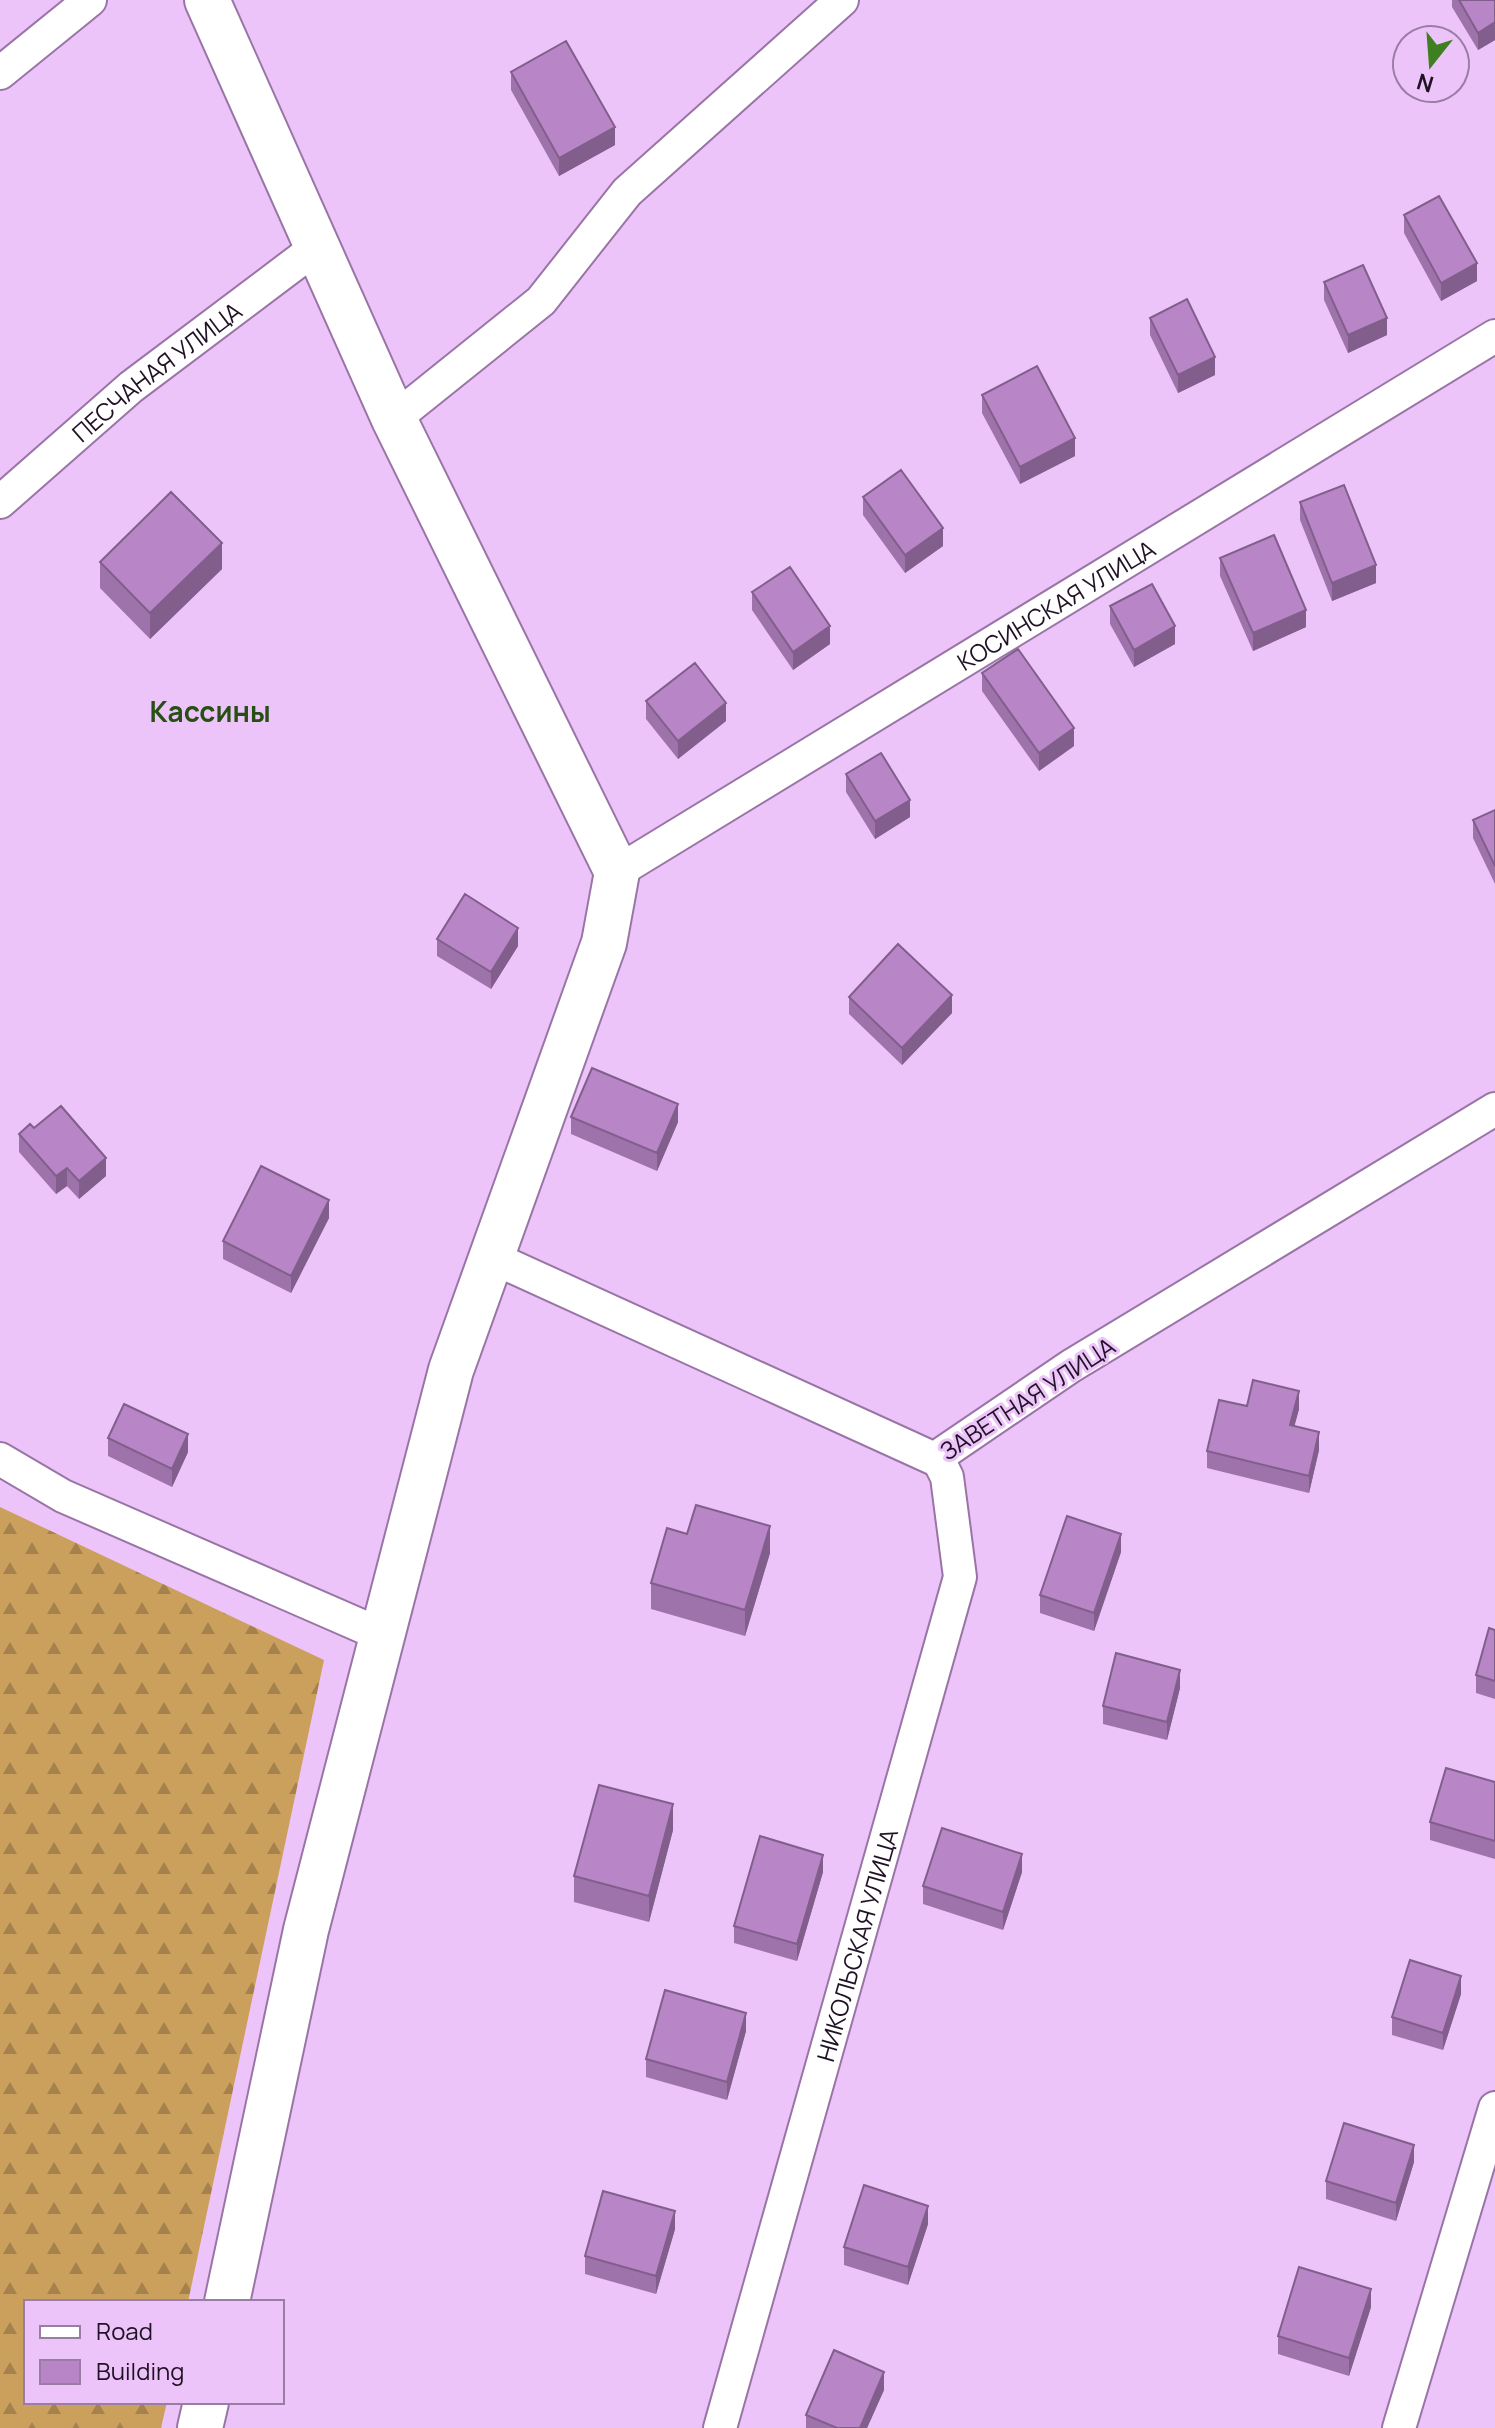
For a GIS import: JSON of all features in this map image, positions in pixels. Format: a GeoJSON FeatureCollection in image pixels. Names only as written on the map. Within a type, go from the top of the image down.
{"type":"FeatureCollection","features":[{"type":"Feature","properties":{"kind":"street"},"geometry":{"type":"LineString","coordinates":[[0,73],[90,0]]}},
{"type":"Feature","properties":{"kind":"street"},"geometry":{"type":"LineString","coordinates":[[207,0],[394,419],[617,872],[604,943],[451,1370],[306,1930],[227,2300]]}},
{"type":"Feature","properties":{"kind":"street"},"geometry":{"type":"LineString","coordinates":[[394,419],[541,301],[627,192],[842,0]]}},
{"type":"Feature","properties":{"kind":"street","name":"ПЕСЧАНАЯ УЛИЦА"},"geometry":{"type":"LineString","coordinates":[[0,502],[131,387],[317,247]]}},
{"type":"Feature","properties":{"kind":"street","name":"КОСИНСКАЯ УЛИЦА"},"geometry":{"type":"LineString","coordinates":[[617,872],[1495,336]]}},
{"type":"Feature","properties":{"kind":"street","name":"ЗАВЕТНАЯ УЛИЦА"},"geometry":{"type":"LineString","coordinates":[[491,1257],[939,1461],[943,1453],[1071,1366],[1495,1109]]}},
{"type":"Feature","properties":{"kind":"street"},"geometry":{"type":"LineString","coordinates":[[0,1459],[63,1496],[382,1635]]}},
{"type":"Feature","properties":{"kind":"street","name":"НИКОЛЬСКАЯ УЛИЦА"},"geometry":{"type":"LineString","coordinates":[[720,2428],[960,1577],[947,1477],[939,1461]]}},
{"type":"Feature","properties":{"kind":"street"},"geometry":{"type":"LineString","coordinates":[[1399,2428],[1495,2108]]}},
{"type":"Feature","properties":{"kind":"street"},"geometry":{"type":"LineString","coordinates":[[200,2428],[206,2404]]}},
{"type":"Feature","properties":{"kind":"green space"},"geometry":{"type":"Polygon","coordinates":[[[0,1507],[324,1660],[188,2300],[24,2300],[24,2404],[167,2404],[161,2428],[0,2428],[0,1507]]]}},
{"type":"Feature","properties":{"kind":"building"},"geometry":{"type":"Polygon","coordinates":[[[1459,0],[1495,0],[1495,22],[1478,33],[1459,0]]]}},
{"type":"Feature","properties":{"kind":"building"},"geometry":{"type":"Polygon","coordinates":[[[566,41],[615,127],[559,158],[511,72],[566,41]]]}},
{"type":"Feature","properties":{"kind":"building"},"geometry":{"type":"Polygon","coordinates":[[[1439,196],[1477,263],[1441,283],[1404,215],[1439,196]]]}},
{"type":"Feature","properties":{"kind":"building"},"geometry":{"type":"Polygon","coordinates":[[[1363,265],[1387,318],[1348,335],[1324,282],[1363,265]]]}},
{"type":"Feature","properties":{"kind":"building"},"geometry":{"type":"Polygon","coordinates":[[[1187,299],[1215,357],[1178,375],[1150,318],[1187,299]]]}},
{"type":"Feature","properties":{"kind":"building"},"geometry":{"type":"Polygon","coordinates":[[[1037,366],[1075,438],[1020,467],[982,395],[1037,366]]]}},
{"type":"Feature","properties":{"kind":"building"},"geometry":{"type":"Polygon","coordinates":[[[901,470],[943,528],[905,555],[863,497],[901,470]]]}},
{"type":"Feature","properties":{"kind":"building"},"geometry":{"type":"Polygon","coordinates":[[[1344,485],[1376,565],[1332,583],[1300,502],[1344,485]]]}},
{"type":"Feature","properties":{"kind":"building"},"geometry":{"type":"Polygon","coordinates":[[[171,492],[222,543],[150,613],[100,562],[171,492]]]}},
{"type":"Feature","properties":{"kind":"building"},"geometry":{"type":"Polygon","coordinates":[[[1274,535],[1306,610],[1253,633],[1220,558],[1274,535]]]}},
{"type":"Feature","properties":{"kind":"building"},"geometry":{"type":"Polygon","coordinates":[[[790,567],[830,626],[793,652],[752,592],[790,567]]]}},
{"type":"Feature","properties":{"kind":"building"},"geometry":{"type":"Polygon","coordinates":[[[1152,584],[1175,626],[1134,650],[1110,606],[1152,584]]]}},
{"type":"Feature","properties":{"kind":"building"},"geometry":{"type":"Polygon","coordinates":[[[1018,649],[1074,728],[1039,753],[982,673],[1018,649]]]}},
{"type":"Feature","properties":{"kind":"building"},"geometry":{"type":"Polygon","coordinates":[[[695,663],[726,703],[678,741],[646,701],[695,663]]]}},
{"type":"Feature","properties":{"kind":"building"},"geometry":{"type":"Polygon","coordinates":[[[881,753],[910,800],[875,821],[846,774],[881,753]]]}},
{"type":"Feature","properties":{"kind":"building"},"geometry":{"type":"Polygon","coordinates":[[[1495,810],[1495,866],[1473,820],[1495,810]]]}},
{"type":"Feature","properties":{"kind":"building"},"geometry":{"type":"Polygon","coordinates":[[[465,894],[518,928],[491,972],[437,939],[465,894]]]}},
{"type":"Feature","properties":{"kind":"building"},"geometry":{"type":"Polygon","coordinates":[[[898,944],[952,995],[902,1048],[849,997],[898,944]]]}},
{"type":"Feature","properties":{"kind":"building"},"geometry":{"type":"Polygon","coordinates":[[[592,1068],[678,1104],[657,1153],[571,1117],[592,1068]]]}},
{"type":"Feature","properties":{"kind":"building"},"geometry":{"type":"Polygon","coordinates":[[[61,1106],[106,1158],[79,1181],[67,1168],[56,1176],[19,1134],[30,1124],[34,1128],[61,1106]]]}},
{"type":"Feature","properties":{"kind":"building"},"geometry":{"type":"Polygon","coordinates":[[[261,1166],[329,1200],[291,1276],[223,1241],[261,1166]]]}},
{"type":"Feature","properties":{"kind":"building"},"geometry":{"type":"Polygon","coordinates":[[[1253,1380],[1299,1391],[1290,1425],[1319,1432],[1309,1476],[1207,1451],[1219,1400],[1247,1406],[1253,1380]]]}},
{"type":"Feature","properties":{"kind":"building"},"geometry":{"type":"Polygon","coordinates":[[[124,1404],[188,1434],[172,1469],[108,1438],[124,1404]]]}},
{"type":"Feature","properties":{"kind":"building"},"geometry":{"type":"Polygon","coordinates":[[[696,1505],[770,1526],[745,1610],[651,1583],[667,1528],[687,1534],[696,1505]]]}},
{"type":"Feature","properties":{"kind":"building"},"geometry":{"type":"Polygon","coordinates":[[[1067,1516],[1121,1534],[1094,1613],[1040,1595],[1067,1516]]]}},
{"type":"Feature","properties":{"kind":"building"},"geometry":{"type":"Polygon","coordinates":[[[1489,1628],[1495,1630],[1495,1681],[1476,1675],[1489,1628]]]}},
{"type":"Feature","properties":{"kind":"building"},"geometry":{"type":"Polygon","coordinates":[[[1116,1653],[1180,1670],[1167,1722],[1103,1706],[1116,1653]]]}},
{"type":"Feature","properties":{"kind":"building"},"geometry":{"type":"Polygon","coordinates":[[[1446,1768],[1495,1782],[1495,1841],[1430,1822],[1446,1768]]]}},
{"type":"Feature","properties":{"kind":"building"},"geometry":{"type":"Polygon","coordinates":[[[599,1785],[673,1804],[649,1896],[574,1876],[599,1785]]]}},
{"type":"Feature","properties":{"kind":"building"},"geometry":{"type":"Polygon","coordinates":[[[942,1828],[1022,1854],[1003,1912],[923,1886],[942,1828]]]}},
{"type":"Feature","properties":{"kind":"building"},"geometry":{"type":"Polygon","coordinates":[[[760,1836],[823,1855],[797,1944],[734,1926],[760,1836]]]}},
{"type":"Feature","properties":{"kind":"building"},"geometry":{"type":"Polygon","coordinates":[[[1410,1960],[1461,1976],[1443,2033],[1392,2017],[1410,1960]]]}},
{"type":"Feature","properties":{"kind":"building"},"geometry":{"type":"Polygon","coordinates":[[[665,1990],[746,2013],[727,2082],[646,2059],[665,1990]]]}},
{"type":"Feature","properties":{"kind":"building"},"geometry":{"type":"Polygon","coordinates":[[[1344,2123],[1414,2145],[1396,2203],[1326,2181],[1344,2123]]]}},
{"type":"Feature","properties":{"kind":"building"},"geometry":{"type":"Polygon","coordinates":[[[864,2185],[928,2206],[908,2267],[844,2247],[864,2185]]]}},
{"type":"Feature","properties":{"kind":"building"},"geometry":{"type":"Polygon","coordinates":[[[603,2191],[675,2211],[656,2276],[585,2256],[603,2191]]]}},
{"type":"Feature","properties":{"kind":"building"},"geometry":{"type":"Polygon","coordinates":[[[1299,2267],[1371,2289],[1349,2358],[1278,2336],[1299,2267]]]}},
{"type":"Feature","properties":{"kind":"building"},"geometry":{"type":"Polygon","coordinates":[[[834,2350],[884,2372],[860,2428],[837,2428],[806,2415],[834,2350]]]}},
{"type":"Feature","properties":{"kind":"district","name":"Кассины"},"geometry":{"type":"Point","coordinates":[210,711]}}]}
